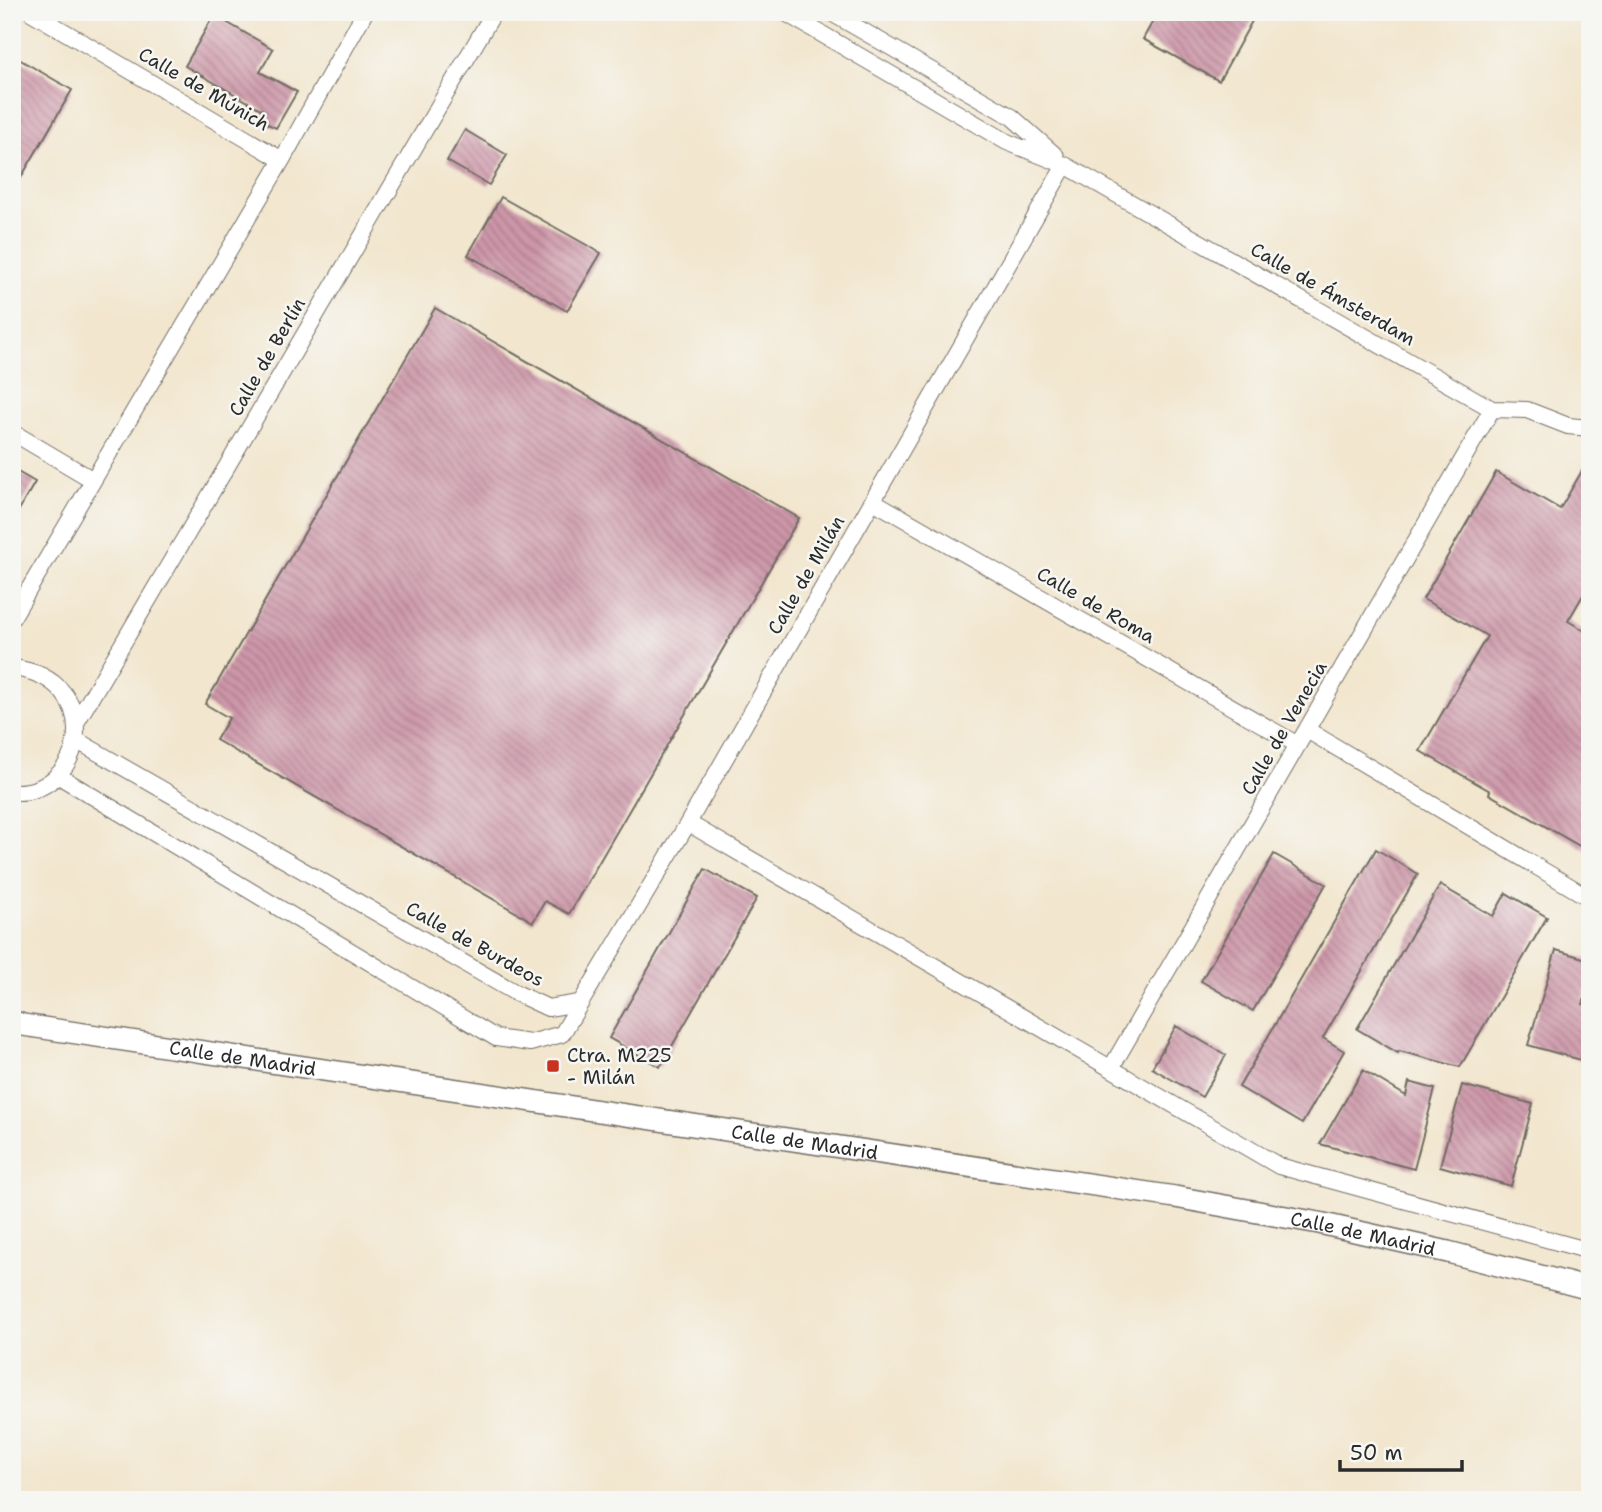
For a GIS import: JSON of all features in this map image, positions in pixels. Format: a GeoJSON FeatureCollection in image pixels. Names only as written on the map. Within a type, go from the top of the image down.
{"type":"FeatureCollection","features":[{"type":"Feature","properties":{"kind":"street","name":"Calle de Múnich"},"geometry":{"type":"LineString","coordinates":[[32,12],[282,160]]}},
{"type":"Feature","properties":{"kind":"street"},"geometry":{"type":"LineString","coordinates":[[12,618],[282,160],[365,12]]}},
{"type":"Feature","properties":{"kind":"street","name":"Calle de Berlín"},"geometry":{"type":"LineString","coordinates":[[57,775],[69,759],[76,732],[494,12]]}},
{"type":"Feature","properties":{"kind":"street","name":"Calle de Ámsterdam"},"geometry":{"type":"LineString","coordinates":[[784,12],[1007,142],[1065,165],[1492,409],[1527,410],[1568,426],[1590,428]]}},
{"type":"Feature","properties":{"kind":"street","name":"Calle de Ámsterdam"},"geometry":{"type":"LineString","coordinates":[[830,12],[1012,117],[1065,165]]}},
{"type":"Feature","properties":{"kind":"street","name":"Calle de Milán"},"geometry":{"type":"LineString","coordinates":[[579,1003],[688,823],[1065,165]]}},
{"type":"Feature","properties":{"kind":"street","name":"Calle de Venecia"},"geometry":{"type":"LineString","coordinates":[[1111,1068],[1492,409]]}},
{"type":"Feature","properties":{"kind":"street"},"geometry":{"type":"LineString","coordinates":[[12,432],[93,480]]}},
{"type":"Feature","properties":{"kind":"street","name":"Calle de Roma"},"geometry":{"type":"LineString","coordinates":[[873,500],[1298,745]]}},
{"type":"Feature","properties":{"kind":"street"},"geometry":{"type":"LineString","coordinates":[[12,668],[30,670],[47,677],[61,689],[71,705],[76,732]]}},
{"type":"Feature","properties":{"kind":"street"},"geometry":{"type":"LineString","coordinates":[[1307,730],[1586,896],[1590,895]]}},
{"type":"Feature","properties":{"kind":"street","name":"Calle de Burdeos"},"geometry":{"type":"LineString","coordinates":[[76,732],[516,993],[548,1008],[579,1003]]}},
{"type":"Feature","properties":{"kind":"street"},"geometry":{"type":"LineString","coordinates":[[12,792],[40,787],[57,775],[496,1038],[530,1043],[562,1034],[579,1003]]}},
{"type":"Feature","properties":{"kind":"street","name":"Calle de Madrid"},"geometry":{"type":"LineString","coordinates":[[688,823],[1279,1166],[1590,1251]]}},
{"type":"Feature","properties":{"kind":"street","name":"Calle de Madrid"},"geometry":{"type":"LineString","coordinates":[[12,1021],[37,1027],[1175,1197],[1332,1226],[1590,1289]]}},
{"type":"Feature","properties":{"kind":"building"},"geometry":{"type":"Polygon","coordinates":[[[1158,12],[1257,12],[1219,81],[1143,39],[1158,12]]]}},
{"type":"Feature","properties":{"kind":"building"},"geometry":{"type":"Polygon","coordinates":[[[214,15],[273,49],[260,72],[297,92],[276,128],[259,120],[264,111],[185,66],[214,15]]]}},
{"type":"Feature","properties":{"kind":"building"},"geometry":{"type":"Polygon","coordinates":[[[12,55],[72,90],[12,193],[12,55]]]}},
{"type":"Feature","properties":{"kind":"building"},"geometry":{"type":"Polygon","coordinates":[[[465,130],[507,155],[489,185],[447,161],[465,130]]]}},
{"type":"Feature","properties":{"kind":"building"},"geometry":{"type":"Polygon","coordinates":[[[501,197],[601,253],[567,311],[468,255],[501,197]]]}},
{"type":"Feature","properties":{"kind":"building"},"geometry":{"type":"Polygon","coordinates":[[[435,308],[799,518],[569,914],[545,901],[533,922],[216,740],[229,718],[205,704],[435,308]]]}},
{"type":"Feature","properties":{"kind":"building"},"geometry":{"type":"Polygon","coordinates":[[[1590,457],[1590,583],[1568,621],[1590,634],[1590,852],[1420,751],[1487,636],[1423,599],[1496,472],[1560,509],[1590,457]]]}},
{"type":"Feature","properties":{"kind":"building"},"geometry":{"type":"Polygon","coordinates":[[[16,471],[35,482],[12,522],[12,478],[16,471]]]}},
{"type":"Feature","properties":{"kind":"building"},"geometry":{"type":"Polygon","coordinates":[[[1376,849],[1418,874],[1323,1038],[1344,1051],[1302,1124],[1239,1087],[1376,849]]]}},
{"type":"Feature","properties":{"kind":"building"},"geometry":{"type":"Polygon","coordinates":[[[1274,854],[1326,884],[1253,1011],[1201,981],[1274,854]]]}},
{"type":"Feature","properties":{"kind":"building"},"geometry":{"type":"Polygon","coordinates":[[[705,869],[757,898],[660,1067],[609,1038],[705,869]]]}},
{"type":"Feature","properties":{"kind":"building"},"geometry":{"type":"Polygon","coordinates":[[[1440,885],[1493,916],[1506,893],[1547,917],[1460,1067],[1399,1051],[1398,1053],[1357,1029],[1440,885]]]}},
{"type":"Feature","properties":{"kind":"building"},"geometry":{"type":"Polygon","coordinates":[[[1556,950],[1590,960],[1590,981],[1583,1004],[1590,1006],[1590,1029],[1581,1060],[1528,1045],[1556,950]]]}},
{"type":"Feature","properties":{"kind":"building"},"geometry":{"type":"Polygon","coordinates":[[[1176,1026],[1226,1055],[1202,1097],[1152,1068],[1176,1026]]]}},
{"type":"Feature","properties":{"kind":"building"},"geometry":{"type":"Polygon","coordinates":[[[1363,1070],[1406,1096],[1409,1082],[1435,1089],[1414,1169],[1320,1144],[1363,1070]]]}},
{"type":"Feature","properties":{"kind":"building"},"geometry":{"type":"Polygon","coordinates":[[[1462,1085],[1533,1104],[1511,1186],[1440,1166],[1462,1085]]]}},
{"type":"Feature","properties":{"kind":"place","name":"Ctra. M225 - Milán"},"geometry":{"type":"Point","coordinates":[553,1066]}}]}
